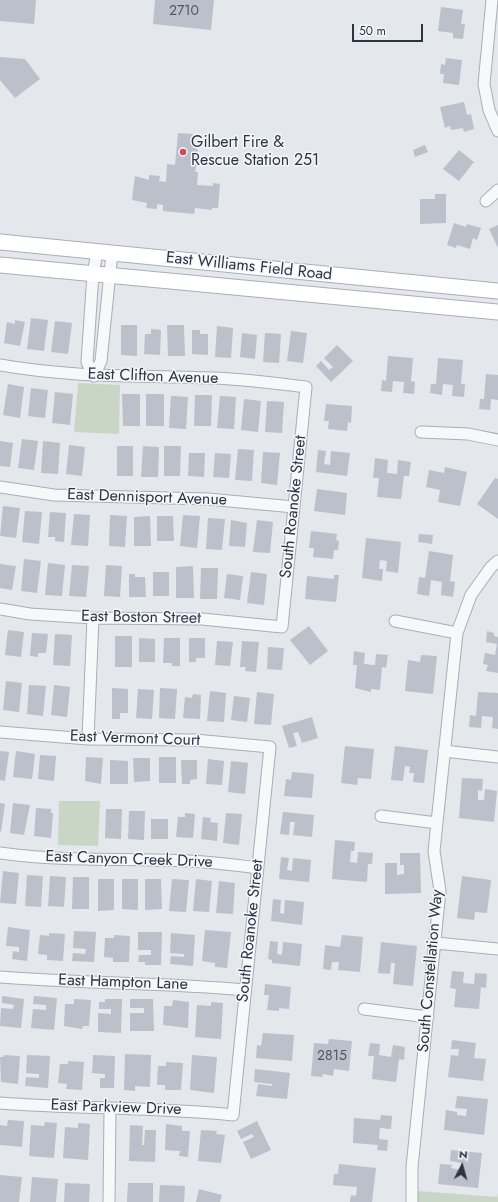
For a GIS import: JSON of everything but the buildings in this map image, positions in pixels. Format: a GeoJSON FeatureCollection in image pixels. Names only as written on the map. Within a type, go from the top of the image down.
{"type":"FeatureCollection","features":[{"type":"Feature","properties":{"kind":"main road","name":"East Williams Field Road"},"geometry":{"type":"LineString","coordinates":[[0,242],[498,291]]}},
{"type":"Feature","properties":{"kind":"main road","name":"East Williams Field Road"},"geometry":{"type":"LineString","coordinates":[[0,265],[498,312]]}},
{"type":"Feature","properties":{"kind":"street"},"geometry":{"type":"LineString","coordinates":[[492,0],[484,84],[493,108],[498,131]]}},
{"type":"Feature","properties":{"kind":"street"},"geometry":{"type":"LineString","coordinates":[[486,201],[498,190]]}},
{"type":"Feature","properties":{"kind":"street"},"geometry":{"type":"LineString","coordinates":[[94,376],[87,362],[93,274],[97,252]]}},
{"type":"Feature","properties":{"kind":"street"},"geometry":{"type":"LineString","coordinates":[[94,376],[100,361],[112,253]]}},
{"type":"Feature","properties":{"kind":"street","name":"East Clifton Avenue"},"geometry":{"type":"LineString","coordinates":[[0,365],[51,373],[94,376],[214,378],[306,387]]}},
{"type":"Feature","properties":{"kind":"street","name":"South Roanoke Street"},"geometry":{"type":"LineString","coordinates":[[282,627],[306,387]]}},
{"type":"Feature","properties":{"kind":"street"},"geometry":{"type":"LineString","coordinates":[[421,432],[468,434],[498,440]]}},
{"type":"Feature","properties":{"kind":"street","name":"East Dennisport Avenue"},"geometry":{"type":"LineString","coordinates":[[0,487],[54,495],[122,498],[208,499],[294,507]]}},
{"type":"Feature","properties":{"kind":"street","name":"South Constellation Way"},"geometry":{"type":"LineString","coordinates":[[412,1202],[412,1167],[436,943],[440,891],[434,851],[457,633],[471,595],[491,567],[498,561]]}},
{"type":"Feature","properties":{"kind":"street","name":"East Boston Street"},"geometry":{"type":"LineString","coordinates":[[0,609],[30,614],[93,618],[202,619],[282,627]]}},
{"type":"Feature","properties":{"kind":"street"},"geometry":{"type":"LineString","coordinates":[[88,739],[93,618]]}},
{"type":"Feature","properties":{"kind":"street"},"geometry":{"type":"LineString","coordinates":[[396,621],[457,633]]}},
{"type":"Feature","properties":{"kind":"street","name":"East Vermont Court"},"geometry":{"type":"LineString","coordinates":[[0,732],[88,739],[195,740],[270,747]]}},
{"type":"Feature","properties":{"kind":"street","name":"South Roanoke Street"},"geometry":{"type":"LineString","coordinates":[[233,1115],[270,747]]}},
{"type":"Feature","properties":{"kind":"street"},"geometry":{"type":"LineString","coordinates":[[444,751],[498,757]]}},
{"type":"Feature","properties":{"kind":"street"},"geometry":{"type":"LineString","coordinates":[[381,816],[437,823]]}},
{"type":"Feature","properties":{"kind":"street","name":"East Canyon Creek Drive"},"geometry":{"type":"LineString","coordinates":[[0,853],[20,856],[123,861],[189,861],[258,868]]}},
{"type":"Feature","properties":{"kind":"street"},"geometry":{"type":"LineString","coordinates":[[436,943],[498,949]]}},
{"type":"Feature","properties":{"kind":"street","name":"East Hampton Lane"},"geometry":{"type":"LineString","coordinates":[[0,977],[62,982],[183,984],[245,990]]}},
{"type":"Feature","properties":{"kind":"street"},"geometry":{"type":"LineString","coordinates":[[364,1009],[428,1017]]}},
{"type":"Feature","properties":{"kind":"street","name":"East Parkview Drive"},"geometry":{"type":"LineString","coordinates":[[0,1103],[110,1109],[176,1109],[233,1115]]}},
{"type":"Feature","properties":{"kind":"street"},"geometry":{"type":"LineString","coordinates":[[109,1202],[110,1109]]}},
{"type":"Feature","properties":{"kind":"green space"},"geometry":{"type":"Polygon","coordinates":[[[78,383],[120,385],[119,434],[74,432],[78,383]]]}},
{"type":"Feature","properties":{"kind":"green space"},"geometry":{"type":"Polygon","coordinates":[[[59,801],[100,801],[98,846],[58,845],[59,801]]]}},
{"type":"Feature","properties":{"kind":"green space"},"geometry":{"type":"Polygon","coordinates":[[[418,1191],[497,1197],[498,1192],[498,1202],[418,1202],[418,1191]]]}},
{"type":"Feature","properties":{"kind":"place","name":"Gilbert Fire & Rescue Station 251"},"geometry":{"type":"Point","coordinates":[183,152]}}]}
